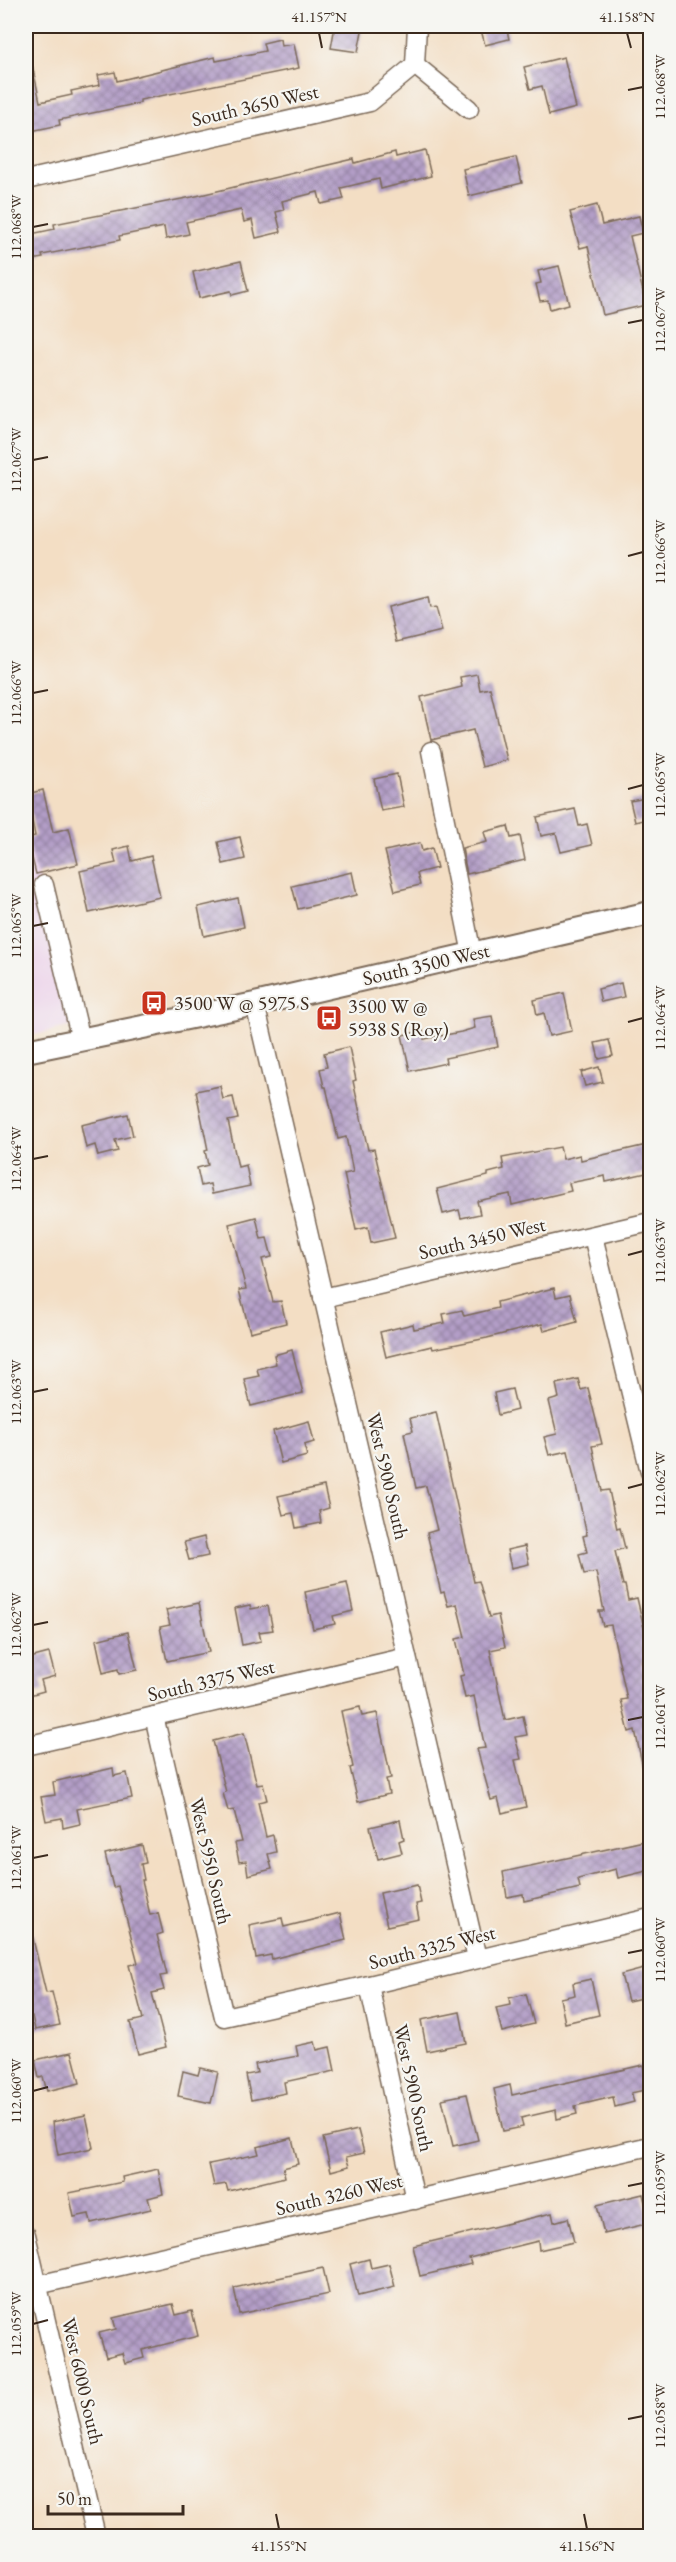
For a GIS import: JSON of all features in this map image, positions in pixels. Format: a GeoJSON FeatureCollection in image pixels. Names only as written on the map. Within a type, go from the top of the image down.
{"type":"FeatureCollection","features":[{"type":"Feature","properties":{"kind":"main road","name":"South 3500 West"},"geometry":{"type":"LineString","coordinates":[[26,1052],[255,1004],[651,912]]}},
{"type":"Feature","properties":{"kind":"street"},"geometry":{"type":"LineString","coordinates":[[417,26],[415,65],[469,108]]}},
{"type":"Feature","properties":{"kind":"street","name":"South 3650 West"},"geometry":{"type":"LineString","coordinates":[[26,180],[370,102],[415,65]]}},
{"type":"Feature","properties":{"kind":"street"},"geometry":{"type":"LineString","coordinates":[[431,751],[472,954]]}},
{"type":"Feature","properties":{"kind":"street"},"geometry":{"type":"LineString","coordinates":[[44,885],[81,1040]]}},
{"type":"Feature","properties":{"kind":"street","name":"West 5900 South"},"geometry":{"type":"LineString","coordinates":[[255,1004],[477,1958]]}},
{"type":"Feature","properties":{"kind":"street","name":"South 3450 West"},"geometry":{"type":"LineString","coordinates":[[323,1298],[651,1222]]}},
{"type":"Feature","properties":{"kind":"street"},"geometry":{"type":"LineString","coordinates":[[593,1236],[651,1472]]}},
{"type":"Feature","properties":{"kind":"street","name":"South 3375 West"},"geometry":{"type":"LineString","coordinates":[[26,1746],[407,1657]]}},
{"type":"Feature","properties":{"kind":"street","name":"West 5950 South"},"geometry":{"type":"LineString","coordinates":[[154,1716],[224,2017]]}},
{"type":"Feature","properties":{"kind":"street","name":"South 3325 West"},"geometry":{"type":"LineString","coordinates":[[224,2017],[651,1918]]}},
{"type":"Feature","properties":{"kind":"street","name":"West 5900 South"},"geometry":{"type":"LineString","coordinates":[[369,1985],[415,2199]]}},
{"type":"Feature","properties":{"kind":"street","name":"South 3260 West"},"geometry":{"type":"LineString","coordinates":[[37,2285],[651,2146]]}},
{"type":"Feature","properties":{"kind":"street","name":"West 6000 South"},"geometry":{"type":"LineString","coordinates":[[26,2235],[96,2536]]}},
{"type":"Feature","properties":{"kind":"shaded area"},"geometry":{"type":"Polygon","coordinates":[[[26,825],[72,1026],[26,1037],[26,825]]]}},
{"type":"Feature","properties":{"kind":"building"},"geometry":{"type":"Polygon","coordinates":[[[335,26],[363,26],[358,52],[331,48],[335,26]]]}},
{"type":"Feature","properties":{"kind":"building"},"geometry":{"type":"Polygon","coordinates":[[[480,26],[506,26],[509,39],[485,45],[480,26]]]}},
{"type":"Feature","properties":{"kind":"building"},"geometry":{"type":"Polygon","coordinates":[[[280,39],[281,46],[294,44],[299,68],[140,100],[140,103],[59,120],[60,125],[26,132],[26,64],[32,64],[40,102],[72,95],[71,91],[100,85],[98,75],[115,72],[117,81],[215,57],[216,61],[265,51],[263,43],[280,39]]]}},
{"type":"Feature","properties":{"kind":"building"},"geometry":{"type":"Polygon","coordinates":[[[564,57],[576,108],[549,115],[542,86],[530,89],[524,67],[564,57]]]}},
{"type":"Feature","properties":{"kind":"building"},"geometry":{"type":"Polygon","coordinates":[[[425,150],[431,176],[381,189],[379,179],[341,188],[344,199],[321,204],[318,192],[282,201],[284,210],[276,212],[281,232],[256,238],[252,220],[244,222],[241,210],[186,222],[189,234],[166,239],[164,227],[119,236],[120,240],[42,255],[43,258],[26,261],[26,235],[55,229],[54,224],[192,197],[354,159],[355,163],[395,152],[396,157],[425,150]]]}},
{"type":"Feature","properties":{"kind":"building"},"geometry":{"type":"Polygon","coordinates":[[[516,157],[522,183],[469,196],[463,169],[516,157]]]}},
{"type":"Feature","properties":{"kind":"building"},"geometry":{"type":"Polygon","coordinates":[[[597,205],[602,225],[639,216],[643,233],[630,236],[646,305],[603,315],[588,246],[580,248],[570,212],[597,205]]]}},
{"type":"Feature","properties":{"kind":"building"},"geometry":{"type":"Polygon","coordinates":[[[241,261],[248,291],[232,295],[231,291],[199,298],[193,272],[241,261]]]}},
{"type":"Feature","properties":{"kind":"building"},"geometry":{"type":"Polygon","coordinates":[[[559,266],[569,304],[550,309],[548,300],[540,301],[536,284],[541,283],[538,271],[559,266]]]}},
{"type":"Feature","properties":{"kind":"building"},"geometry":{"type":"Polygon","coordinates":[[[428,597],[430,608],[436,607],[442,631],[396,642],[388,607],[428,597]]]}},
{"type":"Feature","properties":{"kind":"building"},"geometry":{"type":"Polygon","coordinates":[[[477,674],[480,690],[490,688],[507,760],[482,767],[473,730],[431,740],[421,697],[462,687],[460,677],[477,674]]]}},
{"type":"Feature","properties":{"kind":"building"},"geometry":{"type":"Polygon","coordinates":[[[397,774],[404,807],[381,811],[374,779],[397,774]]]}},
{"type":"Feature","properties":{"kind":"building"},"geometry":{"type":"Polygon","coordinates":[[[43,790],[53,832],[69,828],[78,864],[36,874],[27,838],[35,836],[27,794],[43,790]]]}},
{"type":"Feature","properties":{"kind":"building"},"geometry":{"type":"Polygon","coordinates":[[[651,797],[651,818],[635,822],[630,801],[651,797]]]}},
{"type":"Feature","properties":{"kind":"building"},"geometry":{"type":"Polygon","coordinates":[[[575,809],[579,826],[587,824],[592,845],[561,852],[556,833],[541,836],[537,817],[575,809]]]}},
{"type":"Feature","properties":{"kind":"building"},"geometry":{"type":"Polygon","coordinates":[[[508,826],[511,838],[520,836],[525,860],[467,874],[462,848],[487,842],[484,832],[508,826]]]}},
{"type":"Feature","properties":{"kind":"building"},"geometry":{"type":"Polygon","coordinates":[[[240,837],[245,859],[223,864],[218,842],[240,837]]]}},
{"type":"Feature","properties":{"kind":"building"},"geometry":{"type":"Polygon","coordinates":[[[420,843],[422,851],[432,848],[437,868],[417,873],[420,885],[395,891],[385,851],[420,843]]]}},
{"type":"Feature","properties":{"kind":"building"},"geometry":{"type":"Polygon","coordinates":[[[129,846],[132,861],[151,856],[160,897],[89,913],[80,871],[116,863],[113,850],[129,846]]]}},
{"type":"Feature","properties":{"kind":"building"},"geometry":{"type":"Polygon","coordinates":[[[352,872],[357,895],[298,909],[292,886],[352,872]]]}},
{"type":"Feature","properties":{"kind":"building"},"geometry":{"type":"Polygon","coordinates":[[[238,898],[244,927],[204,936],[198,907],[238,898]]]}},
{"type":"Feature","properties":{"kind":"building"},"geometry":{"type":"Polygon","coordinates":[[[621,983],[624,997],[601,1002],[598,989],[621,983]]]}},
{"type":"Feature","properties":{"kind":"building"},"geometry":{"type":"Polygon","coordinates":[[[564,993],[572,1031],[549,1036],[544,1013],[537,1015],[534,1000],[564,993]]]}},
{"type":"Feature","properties":{"kind":"building"},"geometry":{"type":"Polygon","coordinates":[[[492,1016],[498,1047],[445,1058],[446,1063],[410,1071],[402,1035],[423,1031],[424,1039],[461,1032],[475,1028],[473,1019],[492,1016]]]}},
{"type":"Feature","properties":{"kind":"building"},"geometry":{"type":"Polygon","coordinates":[[[609,1040],[613,1056],[599,1059],[595,1043],[609,1040]]]}},
{"type":"Feature","properties":{"kind":"building"},"geometry":{"type":"Polygon","coordinates":[[[349,1047],[356,1080],[353,1081],[368,1150],[374,1149],[395,1238],[371,1243],[368,1227],[356,1230],[344,1174],[353,1172],[346,1137],[338,1139],[320,1069],[327,1067],[324,1053],[349,1047]]]}},
{"type":"Feature","properties":{"kind":"building"},"geometry":{"type":"Polygon","coordinates":[[[599,1067],[603,1082],[585,1086],[581,1072],[599,1067]]]}},
{"type":"Feature","properties":{"kind":"building"},"geometry":{"type":"Polygon","coordinates":[[[220,1086],[223,1099],[233,1097],[238,1119],[228,1121],[238,1167],[246,1165],[250,1186],[212,1194],[210,1184],[201,1186],[197,1168],[208,1165],[205,1151],[208,1150],[196,1091],[220,1086]]]}},
{"type":"Feature","properties":{"kind":"building"},"geometry":{"type":"Polygon","coordinates":[[[128,1114],[133,1136],[115,1140],[118,1151],[98,1156],[95,1145],[86,1148],[81,1125],[128,1114]]]}},
{"type":"Feature","properties":{"kind":"building"},"geometry":{"type":"Polygon","coordinates":[[[651,1144],[651,1172],[606,1182],[605,1176],[569,1183],[571,1191],[512,1205],[510,1194],[477,1201],[480,1214],[461,1218],[459,1210],[443,1214],[437,1189],[488,1176],[488,1173],[504,1169],[502,1158],[560,1147],[563,1159],[580,1155],[581,1160],[651,1144]]]}},
{"type":"Feature","properties":{"kind":"building"},"geometry":{"type":"Polygon","coordinates":[[[256,1217],[261,1239],[267,1238],[272,1257],[262,1259],[273,1302],[281,1301],[286,1323],[250,1332],[239,1290],[246,1289],[229,1224],[256,1217]]]}},
{"type":"Feature","properties":{"kind":"building"},"geometry":{"type":"Polygon","coordinates":[[[554,1288],[556,1297],[570,1294],[577,1322],[544,1331],[542,1324],[487,1338],[433,1349],[432,1346],[386,1357],[380,1332],[413,1324],[414,1329],[445,1323],[443,1314],[462,1310],[464,1316],[498,1308],[497,1302],[554,1288]]]}},
{"type":"Feature","properties":{"kind":"building"},"geometry":{"type":"Polygon","coordinates":[[[292,1350],[303,1393],[251,1406],[244,1379],[259,1376],[257,1369],[276,1364],[274,1355],[292,1350]]]}},
{"type":"Feature","properties":{"kind":"building"},"geometry":{"type":"Polygon","coordinates":[[[578,1379],[581,1390],[588,1388],[602,1444],[592,1446],[602,1491],[609,1490],[617,1529],[620,1528],[625,1548],[615,1551],[623,1585],[625,1585],[628,1600],[637,1598],[650,1654],[644,1655],[646,1661],[642,1662],[651,1698],[651,1772],[644,1773],[635,1730],[629,1732],[621,1700],[627,1699],[611,1625],[603,1626],[599,1611],[604,1611],[596,1572],[584,1574],[579,1554],[587,1552],[583,1536],[587,1535],[568,1451],[549,1455],[544,1437],[557,1434],[549,1401],[559,1398],[556,1384],[578,1379]]]}},
{"type":"Feature","properties":{"kind":"building"},"geometry":{"type":"Polygon","coordinates":[[[512,1389],[517,1410],[498,1415],[494,1393],[512,1389]]]}},
{"type":"Feature","properties":{"kind":"building"},"geometry":{"type":"Polygon","coordinates":[[[436,1412],[474,1582],[479,1581],[489,1617],[498,1615],[505,1647],[490,1650],[505,1720],[523,1716],[527,1735],[515,1737],[521,1759],[515,1760],[526,1807],[502,1813],[498,1798],[491,1800],[477,1749],[485,1748],[474,1696],[465,1698],[460,1676],[464,1675],[456,1639],[465,1637],[457,1604],[448,1606],[444,1592],[441,1593],[427,1533],[437,1530],[426,1486],[416,1488],[404,1433],[413,1431],[410,1418],[436,1412]]]}},
{"type":"Feature","properties":{"kind":"building"},"geometry":{"type":"Polygon","coordinates":[[[309,1421],[314,1442],[304,1445],[307,1456],[281,1463],[273,1431],[309,1421]]]}},
{"type":"Feature","properties":{"kind":"building"},"geometry":{"type":"Polygon","coordinates":[[[324,1486],[329,1508],[319,1511],[321,1523],[296,1528],[293,1513],[283,1515],[278,1496],[324,1486]]]}},
{"type":"Feature","properties":{"kind":"building"},"geometry":{"type":"Polygon","coordinates":[[[204,1537],[208,1556],[189,1560],[184,1542],[204,1537]]]}},
{"type":"Feature","properties":{"kind":"building"},"geometry":{"type":"Polygon","coordinates":[[[525,1546],[529,1564],[511,1568],[507,1550],[525,1546]]]}},
{"type":"Feature","properties":{"kind":"building"},"geometry":{"type":"Polygon","coordinates":[[[347,1583],[353,1611],[333,1616],[335,1624],[313,1629],[305,1592],[347,1583]]]}},
{"type":"Feature","properties":{"kind":"building"},"geometry":{"type":"Polygon","coordinates":[[[199,1603],[209,1652],[167,1661],[160,1627],[170,1625],[166,1610],[199,1603]]]}},
{"type":"Feature","properties":{"kind":"building"},"geometry":{"type":"Polygon","coordinates":[[[250,1605],[251,1609],[268,1606],[273,1630],[259,1632],[261,1641],[242,1645],[235,1608],[250,1605]]]}},
{"type":"Feature","properties":{"kind":"building"},"geometry":{"type":"Polygon","coordinates":[[[128,1632],[137,1670],[119,1674],[118,1669],[103,1673],[96,1640],[128,1632]]]}},
{"type":"Feature","properties":{"kind":"building"},"geometry":{"type":"Polygon","coordinates":[[[49,1653],[55,1676],[41,1680],[44,1691],[26,1696],[26,1659],[49,1653]]]}},
{"type":"Feature","properties":{"kind":"building"},"geometry":{"type":"Polygon","coordinates":[[[360,1707],[362,1716],[377,1713],[391,1778],[386,1779],[389,1794],[358,1802],[341,1711],[360,1707]]]}},
{"type":"Feature","properties":{"kind":"building"},"geometry":{"type":"Polygon","coordinates":[[[244,1733],[257,1785],[263,1784],[267,1800],[258,1802],[266,1837],[273,1835],[276,1852],[268,1854],[272,1869],[248,1875],[246,1861],[239,1862],[235,1843],[242,1842],[234,1810],[228,1811],[223,1793],[226,1792],[213,1741],[244,1733]]]}},
{"type":"Feature","properties":{"kind":"building"},"geometry":{"type":"Polygon","coordinates":[[[113,1768],[114,1776],[127,1773],[132,1798],[77,1809],[80,1824],[63,1828],[62,1818],[46,1821],[41,1797],[55,1795],[53,1782],[113,1768]]]}},
{"type":"Feature","properties":{"kind":"building"},"geometry":{"type":"Polygon","coordinates":[[[400,1820],[404,1839],[399,1841],[402,1853],[378,1859],[370,1827],[400,1820]]]}},
{"type":"Feature","properties":{"kind":"building"},"geometry":{"type":"Polygon","coordinates":[[[644,1841],[651,1870],[618,1878],[616,1869],[578,1879],[580,1888],[524,1901],[523,1894],[507,1897],[503,1872],[644,1841]]]}},
{"type":"Feature","properties":{"kind":"building"},"geometry":{"type":"Polygon","coordinates":[[[142,1845],[146,1863],[141,1864],[144,1880],[142,1880],[150,1915],[158,1913],[163,1933],[157,1935],[167,1975],[160,1976],[164,1990],[152,1993],[166,2047],[138,2054],[130,2022],[143,2019],[129,1965],[138,1963],[118,1886],[113,1887],[105,1854],[142,1845]]]}},
{"type":"Feature","properties":{"kind":"building"},"geometry":{"type":"Polygon","coordinates":[[[417,1885],[421,1903],[416,1904],[419,1919],[387,1926],[380,1893],[417,1885]]]}},
{"type":"Feature","properties":{"kind":"building"},"geometry":{"type":"Polygon","coordinates":[[[340,1913],[346,1940],[272,1959],[271,1955],[256,1958],[249,1925],[282,1918],[284,1927],[340,1913]]]}},
{"type":"Feature","properties":{"kind":"building"},"geometry":{"type":"Polygon","coordinates":[[[31,1931],[46,1993],[52,1992],[60,2025],[35,2030],[32,2016],[26,2018],[26,1932],[31,1931]]]}},
{"type":"Feature","properties":{"kind":"building"},"geometry":{"type":"Polygon","coordinates":[[[651,1967],[651,1996],[628,2001],[621,1975],[651,1967]]]}},
{"type":"Feature","properties":{"kind":"building"},"geometry":{"type":"Polygon","coordinates":[[[591,1979],[599,2015],[565,2023],[560,1998],[575,1995],[573,1983],[591,1979]]]}},
{"type":"Feature","properties":{"kind":"building"},"geometry":{"type":"Polygon","coordinates":[[[526,1994],[534,2024],[502,2032],[496,2008],[510,2005],[509,1998],[526,1994]]]}},
{"type":"Feature","properties":{"kind":"building"},"geometry":{"type":"Polygon","coordinates":[[[460,2012],[466,2043],[427,2051],[421,2020],[460,2012]]]}},
{"type":"Feature","properties":{"kind":"building"},"geometry":{"type":"Polygon","coordinates":[[[315,2042],[317,2050],[330,2047],[335,2071],[284,2082],[286,2093],[251,2100],[246,2075],[257,2073],[255,2064],[298,2056],[296,2046],[315,2042]]]}},
{"type":"Feature","properties":{"kind":"building"},"geometry":{"type":"Polygon","coordinates":[[[72,2052],[80,2083],[47,2091],[43,2077],[39,2078],[35,2060],[72,2052]]]}},
{"type":"Feature","properties":{"kind":"building"},"geometry":{"type":"Polygon","coordinates":[[[643,2065],[649,2089],[631,2093],[634,2102],[615,2107],[613,2097],[575,2106],[577,2114],[557,2119],[556,2110],[521,2118],[523,2127],[503,2131],[494,2089],[510,2085],[512,2095],[643,2065]]]}},
{"type":"Feature","properties":{"kind":"building"},"geometry":{"type":"Polygon","coordinates":[[[200,2068],[218,2072],[211,2103],[178,2096],[183,2071],[198,2075],[200,2068]]]}},
{"type":"Feature","properties":{"kind":"building"},"geometry":{"type":"Polygon","coordinates":[[[467,2094],[478,2140],[453,2146],[442,2099],[467,2094]]]}},
{"type":"Feature","properties":{"kind":"building"},"geometry":{"type":"Polygon","coordinates":[[[86,2115],[93,2148],[58,2155],[52,2122],[86,2115]]]}},
{"type":"Feature","properties":{"kind":"building"},"geometry":{"type":"Polygon","coordinates":[[[358,2130],[364,2153],[346,2157],[349,2166],[331,2171],[323,2138],[358,2130]]]}},
{"type":"Feature","properties":{"kind":"building"},"geometry":{"type":"Polygon","coordinates":[[[292,2138],[298,2164],[283,2168],[285,2177],[228,2191],[226,2184],[214,2186],[209,2164],[259,2154],[257,2147],[292,2138]]]}},
{"type":"Feature","properties":{"kind":"building"},"geometry":{"type":"Polygon","coordinates":[[[158,2169],[163,2194],[148,2198],[151,2209],[91,2223],[89,2214],[74,2217],[69,2193],[123,2182],[122,2177],[158,2169]]]}},
{"type":"Feature","properties":{"kind":"building"},"geometry":{"type":"Polygon","coordinates":[[[643,2194],[650,2223],[604,2234],[597,2205],[643,2194]]]}},
{"type":"Feature","properties":{"kind":"building"},"geometry":{"type":"Polygon","coordinates":[[[552,2213],[554,2222],[568,2218],[574,2242],[539,2250],[538,2241],[469,2258],[471,2264],[420,2276],[413,2246],[552,2213]]]}},
{"type":"Feature","properties":{"kind":"building"},"geometry":{"type":"Polygon","coordinates":[[[369,2259],[371,2268],[389,2264],[395,2287],[358,2296],[350,2264],[369,2259]]]}},
{"type":"Feature","properties":{"kind":"building"},"geometry":{"type":"Polygon","coordinates":[[[323,2268],[329,2294],[239,2314],[234,2288],[323,2268]]]}},
{"type":"Feature","properties":{"kind":"building"},"geometry":{"type":"Polygon","coordinates":[[[173,2304],[176,2315],[192,2311],[198,2336],[142,2350],[144,2358],[125,2363],[122,2353],[106,2357],[99,2333],[116,2329],[113,2318],[173,2304]]]}},
{"type":"Feature","properties":{"kind":"place","name":"3500 W @ 5975 S"},"geometry":{"type":"Point","coordinates":[154,1003]}},
{"type":"Feature","properties":{"kind":"place","name":"3500 W @ 5938 S (Roy)"},"geometry":{"type":"Point","coordinates":[329,1018]}}]}
